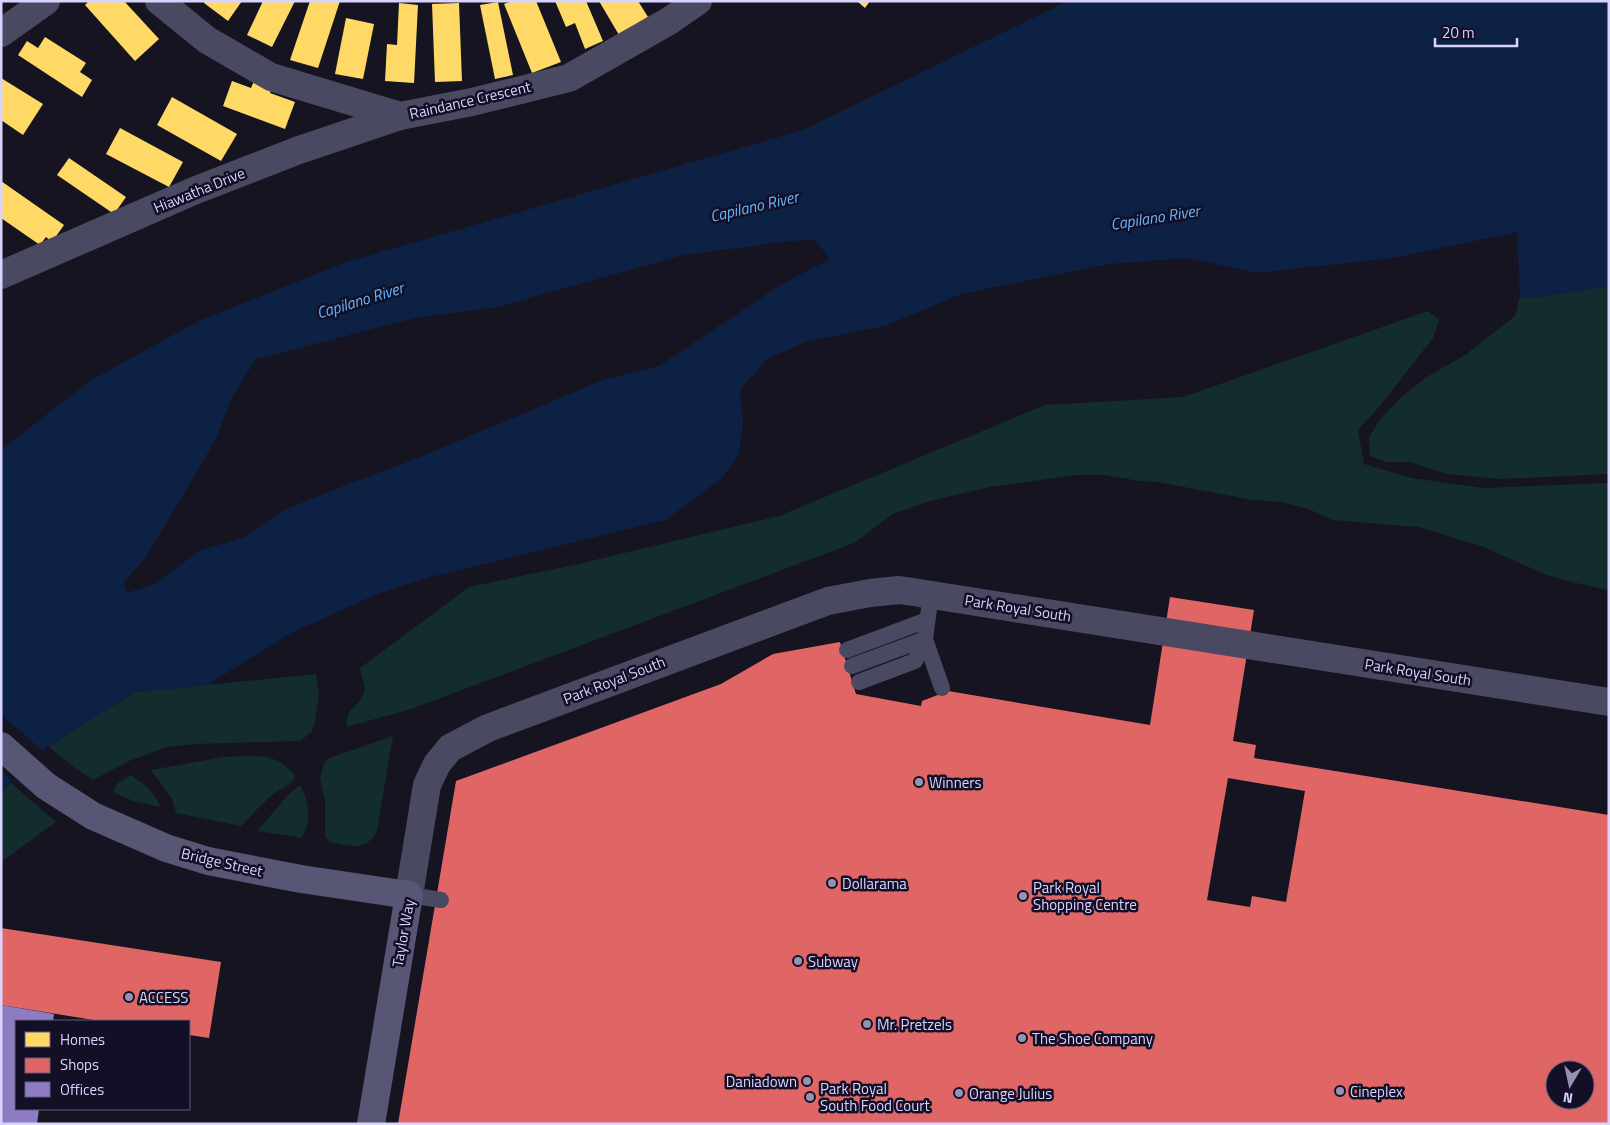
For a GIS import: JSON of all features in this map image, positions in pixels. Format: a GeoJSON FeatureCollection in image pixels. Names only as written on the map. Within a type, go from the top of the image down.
{"type":"FeatureCollection","features":[{"type":"Feature","properties":{"kind":"street"},"geometry":{"type":"LineString","coordinates":[[1,33],[46,1]]}},
{"type":"Feature","properties":{"kind":"street","name":"Raindance Crescent"},"geometry":{"type":"LineString","coordinates":[[159,1],[207,40],[271,77],[400,116],[472,102],[569,78],[669,21],[698,1]]}},
{"type":"Feature","properties":{"kind":"street","name":"Hiawatha Drive"},"geometry":{"type":"LineString","coordinates":[[1,275],[214,184],[299,150],[400,116]]}},
{"type":"Feature","properties":{"kind":"street","name":"Park Royal South"},"geometry":{"type":"LineString","coordinates":[[450,748],[488,728],[828,601],[899,590],[929,607],[1609,702]]}},
{"type":"Feature","properties":{"kind":"street","name":"Bridge Street"},"geometry":{"type":"LineString","coordinates":[[1,746],[46,786],[93,816],[166,848],[208,861],[301,879],[409,896]]}},
{"type":"Feature","properties":{"kind":"street","name":"Taylor Way"},"geometry":{"type":"LineString","coordinates":[[371,1124],[427,785],[437,764],[450,748]]}},
{"type":"Feature","properties":{"kind":"lane"},"geometry":{"type":"LineString","coordinates":[[858,682],[915,662],[925,639],[929,607]]}},
{"type":"Feature","properties":{"kind":"lane"},"geometry":{"type":"LineString","coordinates":[[847,650],[929,607]]}},
{"type":"Feature","properties":{"kind":"lane"},"geometry":{"type":"LineString","coordinates":[[852,666],[925,639]]}},
{"type":"Feature","properties":{"kind":"lane"},"geometry":{"type":"LineString","coordinates":[[925,639],[942,688]]}},
{"type":"Feature","properties":{"kind":"lane","name":"Bridge Street"},"geometry":{"type":"LineString","coordinates":[[409,896],[441,900]]}},
{"type":"Feature","properties":{"kind":"green space"},"geometry":{"type":"Polygon","coordinates":[[[1609,286],[1609,474],[1500,479],[1447,474],[1410,462],[1387,462],[1370,456],[1369,437],[1380,420],[1399,399],[1425,378],[1465,355],[1515,316],[1520,296],[1532,298],[1609,286]]]}},
{"type":"Feature","properties":{"kind":"green space"},"geometry":{"type":"Polygon","coordinates":[[[1428,311],[1439,320],[1433,338],[1380,406],[1358,430],[1364,464],[1412,478],[1483,488],[1609,483],[1609,590],[1547,575],[1481,546],[1418,527],[1333,520],[1308,509],[1282,502],[1253,500],[1157,482],[1105,475],[1077,475],[990,487],[930,501],[893,514],[854,543],[411,709],[347,727],[348,715],[364,692],[360,668],[469,587],[574,565],[779,516],[1045,405],[1183,397],[1428,311]]]}},
{"type":"Feature","properties":{"kind":"green space"},"geometry":{"type":"Polygon","coordinates":[[[316,674],[319,694],[315,721],[312,732],[300,741],[196,744],[167,747],[129,761],[93,780],[48,746],[135,692],[316,674]]]}},
{"type":"Feature","properties":{"kind":"green space"},"geometry":{"type":"Polygon","coordinates":[[[393,736],[377,831],[373,838],[363,845],[357,846],[330,842],[325,836],[325,802],[320,777],[324,764],[329,758],[393,736]]]}},
{"type":"Feature","properties":{"kind":"green space"},"geometry":{"type":"Polygon","coordinates":[[[254,756],[270,758],[277,760],[295,775],[290,784],[266,800],[241,826],[176,813],[172,799],[151,770],[223,757],[254,756]]]}},
{"type":"Feature","properties":{"kind":"green space"},"geometry":{"type":"Polygon","coordinates":[[[131,775],[152,792],[160,807],[133,801],[113,792],[118,783],[131,775]]]}},
{"type":"Feature","properties":{"kind":"green space"},"geometry":{"type":"Polygon","coordinates":[[[11,783],[56,822],[1,862],[1,792],[11,783]]]}},
{"type":"Feature","properties":{"kind":"green space"},"geometry":{"type":"Polygon","coordinates":[[[300,785],[308,808],[308,824],[302,838],[257,831],[289,794],[300,785]]]}},
{"type":"Feature","properties":{"kind":"water","name":"Capilano River"},"geometry":{"type":"Polygon","coordinates":[[[1068,1],[1609,1],[1609,286],[1532,298],[1520,296],[1517,232],[1393,258],[1257,273],[1189,258],[1109,264],[961,294],[885,326],[805,342],[767,359],[740,390],[743,425],[738,456],[722,478],[666,520],[430,577],[377,594],[291,633],[207,685],[135,692],[48,746],[1,792],[1,450],[91,380],[199,321],[346,262],[803,130],[1068,1]],[[815,240],[790,241],[684,255],[497,307],[416,318],[256,359],[232,397],[216,439],[145,559],[123,583],[127,593],[155,584],[199,551],[245,537],[284,510],[418,458],[600,381],[659,366],[780,285],[830,259],[815,240]]]}},
{"type":"Feature","properties":{"kind":"pier"},"geometry":{"type":"Polygon","coordinates":[[[1,714],[45,753],[14,783],[1,771],[1,714]]]}},
{"type":"Feature","properties":{"kind":"building: Homes"},"geometry":{"type":"Polygon","coordinates":[[[89,1],[124,1],[159,39],[135,61],[85,5],[89,1]]]}},
{"type":"Feature","properties":{"kind":"building: Homes"},"geometry":{"type":"Polygon","coordinates":[[[205,1],[242,1],[228,21],[204,3],[205,1]]]}},
{"type":"Feature","properties":{"kind":"building: Homes"},"geometry":{"type":"Polygon","coordinates":[[[263,1],[295,1],[272,47],[247,35],[263,1]]]}},
{"type":"Feature","properties":{"kind":"building: Homes"},"geometry":{"type":"Polygon","coordinates":[[[310,1],[340,1],[318,68],[290,60],[310,1]]]}},
{"type":"Feature","properties":{"kind":"building: Homes"},"geometry":{"type":"Polygon","coordinates":[[[512,1],[536,1],[561,62],[532,73],[504,4],[512,1]]]}},
{"type":"Feature","properties":{"kind":"building: Homes"},"geometry":{"type":"Polygon","coordinates":[[[555,1],[586,1],[603,41],[585,49],[575,23],[566,27],[555,1]]]}},
{"type":"Feature","properties":{"kind":"building: Homes"},"geometry":{"type":"Polygon","coordinates":[[[599,1],[638,1],[648,17],[619,35],[599,1]]]}},
{"type":"Feature","properties":{"kind":"building: Homes"},"geometry":{"type":"Polygon","coordinates":[[[857,1],[870,1],[865,8],[857,1]]]}},
{"type":"Feature","properties":{"kind":"building: Homes"},"geometry":{"type":"Polygon","coordinates":[[[498,2],[513,75],[495,79],[480,5],[498,2]]]}},
{"type":"Feature","properties":{"kind":"building: Homes"},"geometry":{"type":"Polygon","coordinates":[[[399,3],[418,5],[414,83],[385,81],[387,44],[397,45],[399,3]]]}},
{"type":"Feature","properties":{"kind":"building: Homes"},"geometry":{"type":"Polygon","coordinates":[[[459,3],[462,81],[435,82],[432,4],[459,3]]]}},
{"type":"Feature","properties":{"kind":"building: Homes"},"geometry":{"type":"Polygon","coordinates":[[[346,18],[374,24],[363,79],[335,74],[346,18]]]}},
{"type":"Feature","properties":{"kind":"building: Homes"},"geometry":{"type":"Polygon","coordinates":[[[45,37],[86,63],[80,72],[92,80],[82,97],[18,55],[27,41],[38,48],[45,37]]]}},
{"type":"Feature","properties":{"kind":"building: Homes"},"geometry":{"type":"Polygon","coordinates":[[[1,78],[43,104],[23,135],[1,120],[1,78]]]}},
{"type":"Feature","properties":{"kind":"building: Homes"},"geometry":{"type":"Polygon","coordinates":[[[232,81],[251,88],[254,81],[272,88],[270,93],[295,102],[285,129],[223,106],[232,81]]]}},
{"type":"Feature","properties":{"kind":"building: Homes"},"geometry":{"type":"Polygon","coordinates":[[[172,97],[237,134],[221,161],[157,125],[172,97]]]}},
{"type":"Feature","properties":{"kind":"building: Homes"},"geometry":{"type":"Polygon","coordinates":[[[120,128],[183,162],[169,187],[106,154],[120,128]]]}},
{"type":"Feature","properties":{"kind":"building: Homes"},"geometry":{"type":"Polygon","coordinates":[[[69,158],[126,197],[114,214],[57,175],[69,158]]]}},
{"type":"Feature","properties":{"kind":"building: Homes"},"geometry":{"type":"Polygon","coordinates":[[[1,181],[64,225],[52,242],[46,237],[40,245],[1,218],[1,181]]]}},
{"type":"Feature","properties":{"kind":"building: Shops","name":"Park Royal Shopping Centre"},"geometry":{"type":"Polygon","coordinates":[[[1170,597],[1254,610],[1233,741],[1256,745],[1254,758],[1609,815],[1609,1124],[398,1124],[456,781],[721,684],[773,654],[840,642],[856,694],[921,706],[922,701],[948,691],[1150,725],[1170,597]],[[1228,778],[1207,900],[1250,907],[1252,896],[1286,902],[1305,791],[1228,778]]]}},
{"type":"Feature","properties":{"kind":"building: Shops"},"geometry":{"type":"Polygon","coordinates":[[[1,928],[221,962],[209,1038],[190,1035],[190,1020],[94,1020],[1,1005],[1,928]]]}},
{"type":"Feature","properties":{"kind":"building: Offices"},"geometry":{"type":"Polygon","coordinates":[[[1,1005],[54,1014],[53,1020],[15,1020],[15,1110],[39,1110],[37,1124],[1,1124],[1,1005]]]}},
{"type":"Feature","properties":{"kind":"place","name":"Winners"},"geometry":{"type":"Point","coordinates":[919,782]}},
{"type":"Feature","properties":{"kind":"place","name":"Dollarama"},"geometry":{"type":"Point","coordinates":[832,883]}},
{"type":"Feature","properties":{"kind":"place","name":"Park Royal Shopping Centre"},"geometry":{"type":"Point","coordinates":[1023,896]}},
{"type":"Feature","properties":{"kind":"place","name":"Subway"},"geometry":{"type":"Point","coordinates":[798,961]}},
{"type":"Feature","properties":{"kind":"place","name":"ACCESS"},"geometry":{"type":"Point","coordinates":[129,997]}},
{"type":"Feature","properties":{"kind":"place","name":"Mr. Pretzels"},"geometry":{"type":"Point","coordinates":[867,1024]}},
{"type":"Feature","properties":{"kind":"place","name":"The Shoe Company"},"geometry":{"type":"Point","coordinates":[1022,1038]}},
{"type":"Feature","properties":{"kind":"place","name":"Daniadown"},"geometry":{"type":"Point","coordinates":[807,1081]}},
{"type":"Feature","properties":{"kind":"place","name":"Cineplex"},"geometry":{"type":"Point","coordinates":[1340,1091]}},
{"type":"Feature","properties":{"kind":"place","name":"Orange Julius"},"geometry":{"type":"Point","coordinates":[959,1093]}},
{"type":"Feature","properties":{"kind":"place","name":"Park Royal South Food Court"},"geometry":{"type":"Point","coordinates":[810,1097]}}]}
